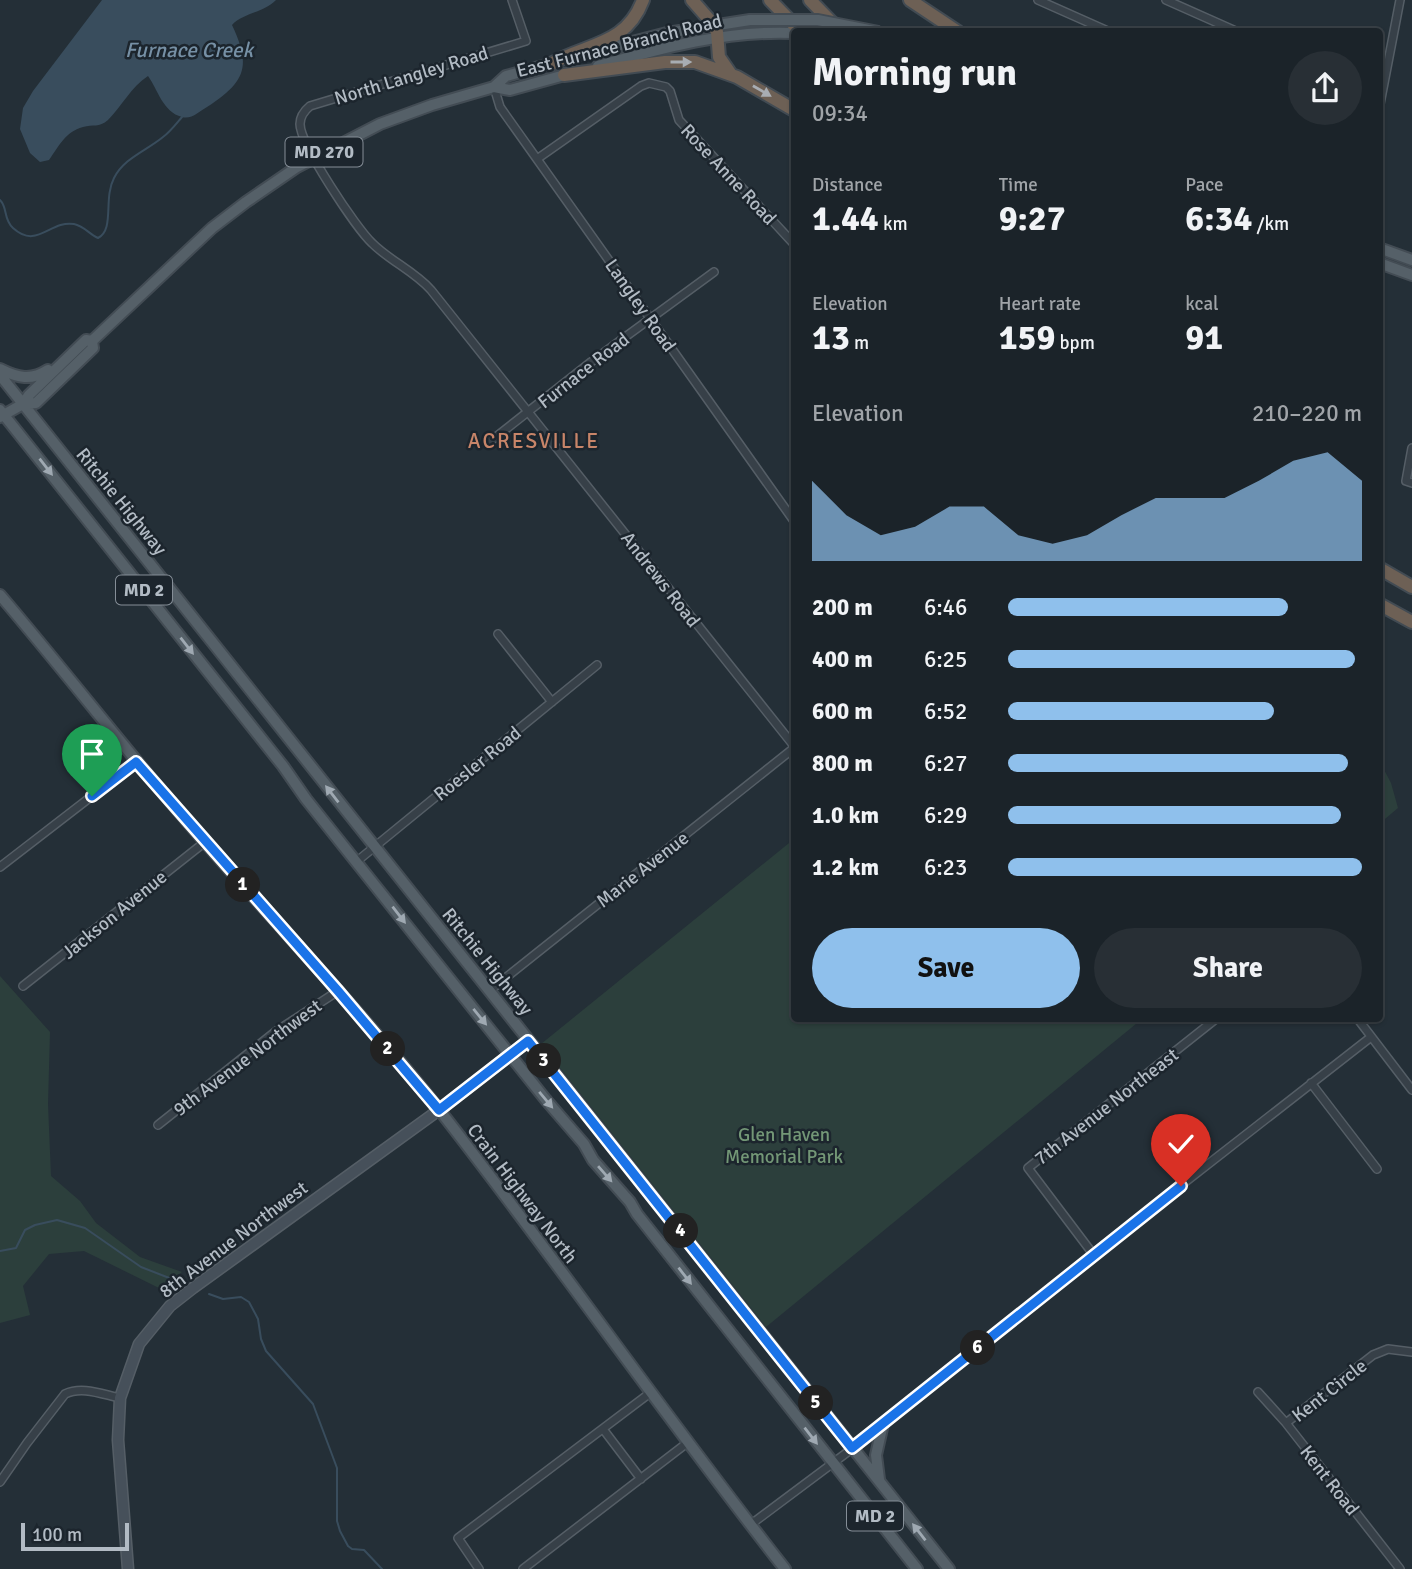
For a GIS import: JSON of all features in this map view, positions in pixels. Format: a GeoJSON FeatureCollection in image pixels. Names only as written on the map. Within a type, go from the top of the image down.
{"type":"FeatureCollection","features":[{"type":"Feature","properties":{"kind":"highway"},"geometry":{"type":"LineString","coordinates":[[551,64],[615,36],[634,20],[643,0]]}},
{"type":"Feature","properties":{"kind":"highway"},"geometry":{"type":"LineString","coordinates":[[692,0],[713,24],[718,38],[719,57],[730,73]]}},
{"type":"Feature","properties":{"kind":"highway"},"geometry":{"type":"LineString","coordinates":[[770,0],[797,28]]}},
{"type":"Feature","properties":{"kind":"highway"},"geometry":{"type":"LineString","coordinates":[[810,0],[837,28]]}},
{"type":"Feature","properties":{"kind":"highway"},"geometry":{"type":"LineString","coordinates":[[910,0],[952,28]]}},
{"type":"Feature","properties":{"kind":"highway"},"geometry":{"type":"LineString","coordinates":[[564,75],[678,61],[695,62],[730,73],[791,108]]}},
{"type":"Feature","properties":{"kind":"highway"},"geometry":{"type":"LineString","coordinates":[[1383,571],[1412,587]]}},
{"type":"Feature","properties":{"kind":"highway"},"geometry":{"type":"LineString","coordinates":[[1383,606],[1412,622]]}},
{"type":"Feature","properties":{"kind":"main road","name":"East Furnace Branch Road"},"geometry":{"type":"LineString","coordinates":[[92,341],[212,228],[261,191],[314,157],[397,117],[494,87],[506,76],[642,39],[713,24],[750,20],[818,20],[859,28]]}},
{"type":"Feature","properties":{"kind":"main road","name":"East Furnace Branch Road"},"geometry":{"type":"LineString","coordinates":[[494,87],[510,90],[651,52],[718,38],[791,33]]}},
{"type":"Feature","properties":{"kind":"main road"},"geometry":{"type":"LineString","coordinates":[[1383,249],[1412,260]]}},
{"type":"Feature","properties":{"kind":"main road"},"geometry":{"type":"LineString","coordinates":[[1383,264],[1412,275]]}},
{"type":"Feature","properties":{"kind":"main road","name":"East Furnace Branch Road"},"geometry":{"type":"LineString","coordinates":[[23,404],[86,340],[92,341]]}},
{"type":"Feature","properties":{"kind":"main road","name":"East Furnace Branch Road"},"geometry":{"type":"LineString","coordinates":[[23,404],[36,403],[93,348],[92,341]]}},
{"type":"Feature","properties":{"kind":"main road"},"geometry":{"type":"LineString","coordinates":[[0,369],[21,378],[34,378],[73,352]]}},
{"type":"Feature","properties":{"kind":"main road","name":"Ritchie Highway"},"geometry":{"type":"LineString","coordinates":[[0,375],[949,1569]]}},
{"type":"Feature","properties":{"kind":"main road","name":"MD 270"},"geometry":{"type":"LineString","coordinates":[[1,413],[23,404]]}},
{"type":"Feature","properties":{"kind":"main road","name":"Ritchie Highway"},"geometry":{"type":"LineString","coordinates":[[1,413],[284,766],[306,799],[356,862],[584,1144],[598,1166],[630,1202],[917,1569]]}},
{"type":"Feature","properties":{"kind":"main road","name":"Crain Highway North"},"geometry":{"type":"LineString","coordinates":[[0,595],[136,762],[439,1110],[687,1443],[785,1569]]}},
{"type":"Feature","properties":{"kind":"main road"},"geometry":{"type":"LineString","coordinates":[[880,1482],[876,1455],[883,1424]]}},
{"type":"Feature","properties":{"kind":"street","name":"North Langley Road"},"geometry":{"type":"LineString","coordinates":[[314,157],[301,132],[300,122],[303,113],[310,106],[526,41],[512,0]]}},
{"type":"Feature","properties":{"kind":"street"},"geometry":{"type":"LineString","coordinates":[[1038,0],[1101,28]]}},
{"type":"Feature","properties":{"kind":"street"},"geometry":{"type":"LineString","coordinates":[[1383,81],[1400,0]]}},
{"type":"Feature","properties":{"kind":"street"},"geometry":{"type":"LineString","coordinates":[[1171,1],[1229,28]]}},
{"type":"Feature","properties":{"kind":"street","name":"Rose Anne Road"},"geometry":{"type":"LineString","coordinates":[[537,159],[642,86],[658,83],[670,91],[678,120],[791,241]]}},
{"type":"Feature","properties":{"kind":"street","name":"Langley Road"},"geometry":{"type":"LineString","coordinates":[[494,87],[499,107],[791,517]]}},
{"type":"Feature","properties":{"kind":"street","name":"Andrews Road"},"geometry":{"type":"LineString","coordinates":[[314,157],[361,231],[384,254],[419,276],[791,743]]}},
{"type":"Feature","properties":{"kind":"street","name":"Furnace Road"},"geometry":{"type":"LineString","coordinates":[[487,444],[714,272]]}},
{"type":"Feature","properties":{"kind":"street"},"geometry":{"type":"LineString","coordinates":[[1409,482],[1412,448]]}},
{"type":"Feature","properties":{"kind":"street"},"geometry":{"type":"LineString","coordinates":[[498,634],[552,702]]}},
{"type":"Feature","properties":{"kind":"street","name":"Roesler Road"},"geometry":{"type":"LineString","coordinates":[[356,862],[597,665]]}},
{"type":"Feature","properties":{"kind":"street","name":"Marie Avenue"},"geometry":{"type":"LineString","coordinates":[[489,991],[791,749]]}},
{"type":"Feature","properties":{"kind":"street"},"geometry":{"type":"LineString","coordinates":[[0,867],[136,762]]}},
{"type":"Feature","properties":{"kind":"street","name":"Jackson Avenue"},"geometry":{"type":"LineString","coordinates":[[23,986],[205,842]]}},
{"type":"Feature","properties":{"kind":"street","name":"9th Avenue Northwest"},"geometry":{"type":"LineString","coordinates":[[158,1125],[275,1032],[338,991]]}},
{"type":"Feature","properties":{"kind":"street","name":"7th Avenue Northeast"},"geometry":{"type":"LineString","coordinates":[[1093,1254],[1028,1168],[1212,1022]]}},
{"type":"Feature","properties":{"kind":"street"},"geometry":{"type":"LineString","coordinates":[[1360,1022],[1412,1090]]}},
{"type":"Feature","properties":{"kind":"street"},"geometry":{"type":"LineString","coordinates":[[750,1525],[883,1424],[1093,1254],[1371,1037]]}},
{"type":"Feature","properties":{"kind":"street","name":"8th Avenue Northwest"},"geometry":{"type":"LineString","coordinates":[[128,1569],[118,1440],[120,1398],[139,1344],[170,1306],[439,1110],[528,1041]]}},
{"type":"Feature","properties":{"kind":"street"},"geometry":{"type":"LineString","coordinates":[[1311,1083],[1377,1169]]}},
{"type":"Feature","properties":{"kind":"street","name":"Kent Circle"},"geometry":{"type":"LineString","coordinates":[[1286,1423],[1373,1355],[1388,1349],[1412,1352]]}},
{"type":"Feature","properties":{"kind":"street"},"geometry":{"type":"LineString","coordinates":[[0,1482],[26,1443],[65,1394],[73,1390],[83,1390],[120,1398]]}},
{"type":"Feature","properties":{"kind":"street","name":"Kent Road"},"geometry":{"type":"LineString","coordinates":[[1258,1392],[1286,1423],[1400,1569]]}},
{"type":"Feature","properties":{"kind":"street"},"geometry":{"type":"LineString","coordinates":[[479,1569],[458,1538],[650,1393]]}},
{"type":"Feature","properties":{"kind":"street"},"geometry":{"type":"LineString","coordinates":[[603,1429],[641,1479]]}},
{"type":"Feature","properties":{"kind":"street"},"geometry":{"type":"LineString","coordinates":[[523,1569],[687,1443]]}},
{"type":"Feature","properties":{"kind":"green space"},"geometry":{"type":"Polygon","coordinates":[[[1383,768],[1391,783],[1398,808],[1383,821],[1383,768]]]}},
{"type":"Feature","properties":{"kind":"green space","name":"Glen Haven Memorial Park"},"geometry":{"type":"Polygon","coordinates":[[[791,841],[791,1022],[1138,1022],[766,1327],[541,1044],[791,841]]]}},
{"type":"Feature","properties":{"kind":"green space"},"geometry":{"type":"Polygon","coordinates":[[[0,976],[50,1032],[48,1104],[51,1176],[80,1201],[96,1223],[140,1257],[182,1272],[159,1288],[84,1251],[49,1254],[23,1286],[30,1315],[0,1323],[0,976]]]}},
{"type":"Feature","properties":{"kind":"water","name":"Furnace Creek"},"geometry":{"type":"Polygon","coordinates":[[[102,0],[276,0],[232,25],[242,52],[241,72],[230,90],[207,107],[189,117],[175,114],[166,106],[148,76],[108,120],[72,132],[49,160],[40,162],[30,153],[20,129],[23,108],[102,0]]]}},
{"type":"Feature","properties":{"kind":"waterway"},"geometry":{"type":"LineString","coordinates":[[0,200],[10,225],[22,234],[37,235],[58,226],[74,224],[98,238],[106,228],[109,195],[118,171],[129,160],[166,135],[182,117]]}},
{"type":"Feature","properties":{"kind":"waterway"},"geometry":{"type":"LineString","coordinates":[[0,1251],[16,1248],[25,1230],[57,1220],[85,1228],[141,1267],[177,1281]]}},
{"type":"Feature","properties":{"kind":"waterway"},"geometry":{"type":"LineString","coordinates":[[209,1294],[223,1299],[241,1297],[249,1302],[258,1319],[266,1351],[313,1404],[337,1468],[337,1521],[340,1531],[348,1546],[364,1550],[382,1569]]}},
{"type":"Feature","properties":{"kind":"district","name":"ACRESVILLE"},"geometry":{"type":"Point","coordinates":[534,441]}},
{"type":"Feature","properties":{"kind":"route"},"geometry":{"type":"LineString","coordinates":[[92,796],[136,762],[439,1110],[528,1041],[852,1448],[1181,1186]]}}]}
